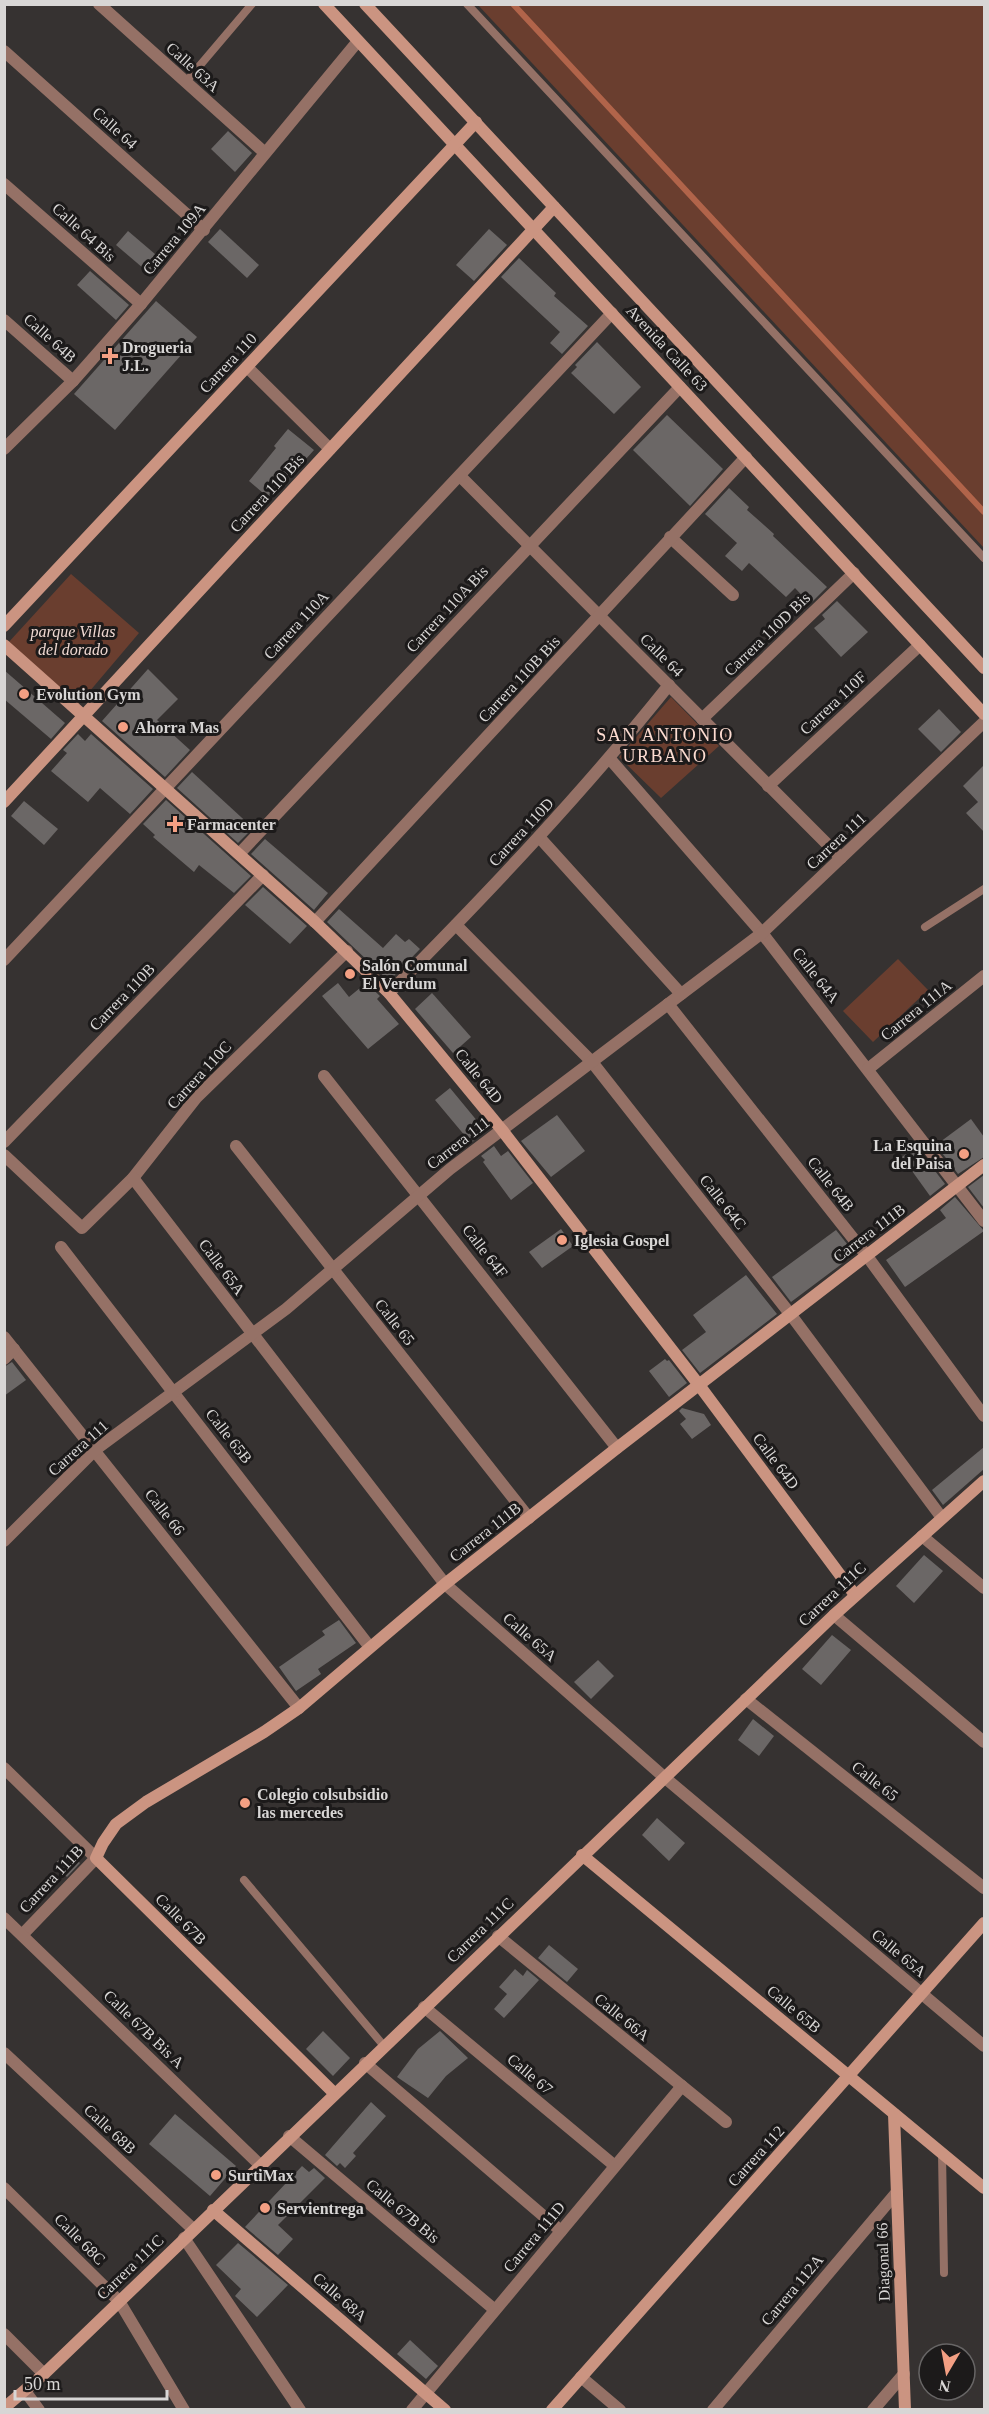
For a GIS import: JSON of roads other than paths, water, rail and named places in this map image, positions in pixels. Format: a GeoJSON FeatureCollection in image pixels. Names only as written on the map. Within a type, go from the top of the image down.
{"type":"FeatureCollection","features":[{"type":"Feature","properties":{"kind":"street","name":"Calle 63A"},"geometry":{"type":"LineString","coordinates":[[99,4],[265,153]]}},
{"type":"Feature","properties":{"kind":"street","name":"Avenida Calle 63"},"geometry":{"type":"LineString","coordinates":[[324,4],[984,714]]}},
{"type":"Feature","properties":{"kind":"street","name":"Avenida Calle 63"},"geometry":{"type":"LineString","coordinates":[[365,4],[984,668]]}},
{"type":"Feature","properties":{"kind":"street","name":"Carrera 109A"},"geometry":{"type":"LineString","coordinates":[[4,449],[73,381],[141,304],[358,41]]}},
{"type":"Feature","properties":{"kind":"street","name":"Calle 64"},"geometry":{"type":"LineString","coordinates":[[4,51],[204,230]]}},
{"type":"Feature","properties":{"kind":"street","name":"Carrera 110"},"geometry":{"type":"LineString","coordinates":[[4,626],[476,122]]}},
{"type":"Feature","properties":{"kind":"street","name":"Calle 64 Bis"},"geometry":{"type":"LineString","coordinates":[[4,183],[141,304]]}},
{"type":"Feature","properties":{"kind":"street","name":"Carrera 110 Bis"},"geometry":{"type":"LineString","coordinates":[[4,802],[554,207]]}},
{"type":"Feature","properties":{"kind":"street","name":"Carrera 110A"},"geometry":{"type":"LineString","coordinates":[[4,960],[612,313]]}},
{"type":"Feature","properties":{"kind":"street","name":"Calle 64B"},"geometry":{"type":"LineString","coordinates":[[4,320],[73,381]]}},
{"type":"Feature","properties":{"kind":"street"},"geometry":{"type":"LineString","coordinates":[[247,367],[330,449]]}},
{"type":"Feature","properties":{"kind":"street","name":"Carrera 110A Bis"},"geometry":{"type":"LineString","coordinates":[[239,854],[680,387]]}},
{"type":"Feature","properties":{"kind":"street","name":"Carrera 110B Bis"},"geometry":{"type":"LineString","coordinates":[[315,922],[600,616],[669,537],[746,457]]}},
{"type":"Feature","properties":{"kind":"street","name":"Calle 64"},"geometry":{"type":"LineString","coordinates":[[459,476],[841,858]]}},
{"type":"Feature","properties":{"kind":"street"},"geometry":{"type":"LineString","coordinates":[[669,537],[733,595]]}},
{"type":"Feature","properties":{"kind":"street","name":"Carrera 110D Bis"},"geometry":{"type":"LineString","coordinates":[[702,719],[854,573]]}},
{"type":"Feature","properties":{"kind":"street","name":"Calle 64D"},"geometry":{"type":"LineString","coordinates":[[4,645],[315,922],[389,993],[502,1130],[699,1384],[855,1595]]}},
{"type":"Feature","properties":{"kind":"street","name":"Carrera 110F"},"geometry":{"type":"LineString","coordinates":[[768,786],[920,645]]}},
{"type":"Feature","properties":{"kind":"street","name":"Carrera 110D"},"geometry":{"type":"LineString","coordinates":[[389,993],[540,838],[610,759],[669,686]]}},
{"type":"Feature","properties":{"kind":"street","name":"Carrera 111"},"geometry":{"type":"LineString","coordinates":[[4,1541],[95,1450],[252,1334],[502,1130],[762,933],[984,722]]}},
{"type":"Feature","properties":{"kind":"street","name":"Calle 64A"},"geometry":{"type":"LineString","coordinates":[[610,759],[762,933],[984,1221]]}},
{"type":"Feature","properties":{"kind":"street"},"geometry":{"type":"LineString","coordinates":[[540,838],[681,994]]}},
{"type":"Feature","properties":{"kind":"street","name":"Carrera 110B"},"geometry":{"type":"LineString","coordinates":[[4,1142],[263,875]]}},
{"type":"Feature","properties":{"kind":"street","name":"Calle 64C"},"geometry":{"type":"LineString","coordinates":[[456,925],[592,1062],[791,1315],[942,1518]]}},
{"type":"Feature","properties":{"kind":"street","name":"Carrera 110C"},"geometry":{"type":"LineString","coordinates":[[4,1155],[82,1228],[134,1178],[196,1098],[347,951]]}},
{"type":"Feature","properties":{"kind":"street","name":"Carrera 111A"},"geometry":{"type":"LineString","coordinates":[[868,1069],[984,976]]}},
{"type":"Feature","properties":{"kind":"street","name":"Calle 64B"},"geometry":{"type":"LineString","coordinates":[[668,1004],[867,1256],[984,1416]]}},
{"type":"Feature","properties":{"kind":"street","name":"Calle 64F"},"geometry":{"type":"LineString","coordinates":[[324,1076],[617,1448]]}},
{"type":"Feature","properties":{"kind":"street","name":"Calle 65"},"geometry":{"type":"LineString","coordinates":[[236,1146],[529,1518]]}},
{"type":"Feature","properties":{"kind":"street","name":"Carrera 111B"},"geometry":{"type":"LineString","coordinates":[[22,1935],[96,1858],[103,1842],[116,1824],[146,1802],[264,1732],[299,1707],[445,1584],[617,1448],[984,1166]]}},
{"type":"Feature","properties":{"kind":"street","name":"Calle 65A"},"geometry":{"type":"LineString","coordinates":[[134,1178],[445,1584],[664,1777],[984,2046]]}},
{"type":"Feature","properties":{"kind":"street","name":"Calle 65B"},"geometry":{"type":"LineString","coordinates":[[61,1247],[369,1646]]}},
{"type":"Feature","properties":{"kind":"street","name":"Calle 66"},"geometry":{"type":"LineString","coordinates":[[4,1337],[299,1707]]}},
{"type":"Feature","properties":{"kind":"street"},"geometry":{"type":"LineString","coordinates":[[4,1359],[14,1349]]}},
{"type":"Feature","properties":{"kind":"street","name":"Carrera 111C"},"geometry":{"type":"LineString","coordinates":[[4,2408],[44,2374],[289,2136],[855,1595],[984,1481]]}},
{"type":"Feature","properties":{"kind":"street"},"geometry":{"type":"LineString","coordinates":[[922,1536],[984,1588]]}},
{"type":"Feature","properties":{"kind":"street"},"geometry":{"type":"LineString","coordinates":[[834,1615],[984,1742]]}},
{"type":"Feature","properties":{"kind":"street","name":"Calle 65"},"geometry":{"type":"LineString","coordinates":[[746,1699],[984,1888]]}},
{"type":"Feature","properties":{"kind":"street","name":"Calle 67B"},"geometry":{"type":"LineString","coordinates":[[4,1768],[334,2093]]}},
{"type":"Feature","properties":{"kind":"street","name":"Calle 65B"},"geometry":{"type":"LineString","coordinates":[[582,1855],[984,2188]]}},
{"type":"Feature","properties":{"kind":"street","name":"Calle 67B Bis A"},"geometry":{"type":"LineString","coordinates":[[4,1918],[260,2165]]}},
{"type":"Feature","properties":{"kind":"street","name":"Carrera 112"},"geometry":{"type":"LineString","coordinates":[[552,2409],[984,1923]]}},
{"type":"Feature","properties":{"kind":"street","name":"Calle 66A"},"geometry":{"type":"LineString","coordinates":[[498,1936],[726,2122]]}},
{"type":"Feature","properties":{"kind":"street","name":"Calle 67"},"geometry":{"type":"LineString","coordinates":[[424,2007],[615,2166]]}},
{"type":"Feature","properties":{"kind":"street","name":"Calle 68B"},"geometry":{"type":"LineString","coordinates":[[4,2053],[189,2234],[300,2409]]}},
{"type":"Feature","properties":{"kind":"street"},"geometry":{"type":"LineString","coordinates":[[365,2063],[561,2231]]}},
{"type":"Feature","properties":{"kind":"street","name":"Carrera 111D"},"geometry":{"type":"LineString","coordinates":[[412,2409],[682,2086]]}},
{"type":"Feature","properties":{"kind":"street","name":"Diagonal 66"},"geometry":{"type":"LineString","coordinates":[[894,2114],[905,2409]]}},
{"type":"Feature","properties":{"kind":"street","name":"Calle 67B Bis"},"geometry":{"type":"LineString","coordinates":[[289,2136],[495,2310]]}},
{"type":"Feature","properties":{"kind":"street","name":"Calle 68C"},"geometry":{"type":"LineString","coordinates":[[4,2188],[119,2301],[184,2409]]}},
{"type":"Feature","properties":{"kind":"street","name":"Carrera 112A"},"geometry":{"type":"LineString","coordinates":[[712,2409],[897,2192]]}},
{"type":"Feature","properties":{"kind":"street","name":"Calle 68A"},"geometry":{"type":"LineString","coordinates":[[213,2210],[445,2409]]}},
{"type":"Feature","properties":{"kind":"street"},"geometry":{"type":"LineString","coordinates":[[4,2334],[44,2374]]}},
{"type":"Feature","properties":{"kind":"street"},"geometry":{"type":"LineString","coordinates":[[873,2409],[904,2374]]}},
{"type":"Feature","properties":{"kind":"street"},"geometry":{"type":"LineString","coordinates":[[581,2377],[620,2409]]}},
{"type":"Feature","properties":{"kind":"street"},"geometry":{"type":"LineString","coordinates":[[25,2391],[39,2409]]}},
{"type":"Feature","properties":{"kind":"lane"},"geometry":{"type":"LineString","coordinates":[[185,83],[252,4]]}},
{"type":"Feature","properties":{"kind":"lane"},"geometry":{"type":"LineString","coordinates":[[467,4],[984,558]]}},
{"type":"Feature","properties":{"kind":"lane"},"geometry":{"type":"LineString","coordinates":[[925,927],[984,889]]}},
{"type":"Feature","properties":{"kind":"lane"},"geometry":{"type":"LineString","coordinates":[[244,1880],[384,2046]]}},
{"type":"Feature","properties":{"kind":"lane"},"geometry":{"type":"LineString","coordinates":[[942,2153],[944,2273]]}},
{"type":"Feature","properties":{"kind":"waterway"},"geometry":{"type":"LineString","coordinates":[[513,4],[984,512]]}},
{"type":"Feature","properties":{"kind":"place","name":"Drogueria J.L."},"geometry":{"type":"Point","coordinates":[110,356]}},
{"type":"Feature","properties":{"kind":"place","name":"Evolution Gym"},"geometry":{"type":"Point","coordinates":[24,694]}},
{"type":"Feature","properties":{"kind":"place","name":"Ahorra Mas"},"geometry":{"type":"Point","coordinates":[123,727]}},
{"type":"Feature","properties":{"kind":"place","name":"Farmacenter"},"geometry":{"type":"Point","coordinates":[175,824]}},
{"type":"Feature","properties":{"kind":"place","name":"Salón Comunal El Verdum"},"geometry":{"type":"Point","coordinates":[350,974]}},
{"type":"Feature","properties":{"kind":"place","name":"La Esquina del Paisa"},"geometry":{"type":"Point","coordinates":[964,1154]}},
{"type":"Feature","properties":{"kind":"place","name":"Iglesia Gospel"},"geometry":{"type":"Point","coordinates":[562,1240]}},
{"type":"Feature","properties":{"kind":"place","name":"Colegio colsubsidio las mercedes"},"geometry":{"type":"Point","coordinates":[245,1803]}},
{"type":"Feature","properties":{"kind":"place","name":"SurtiMax"},"geometry":{"type":"Point","coordinates":[216,2175]}},
{"type":"Feature","properties":{"kind":"place","name":"Servientrega"},"geometry":{"type":"Point","coordinates":[265,2208]}},
{"type":"Feature","properties":{"kind":"district","name":"SAN ANTONIO URBANO"},"geometry":{"type":"Point","coordinates":[665,745]}},
{"type":"Feature","properties":{"kind":"park label","name":"parque Villas del dorado"},"geometry":{"type":"Point","coordinates":[73,640]}}]}
